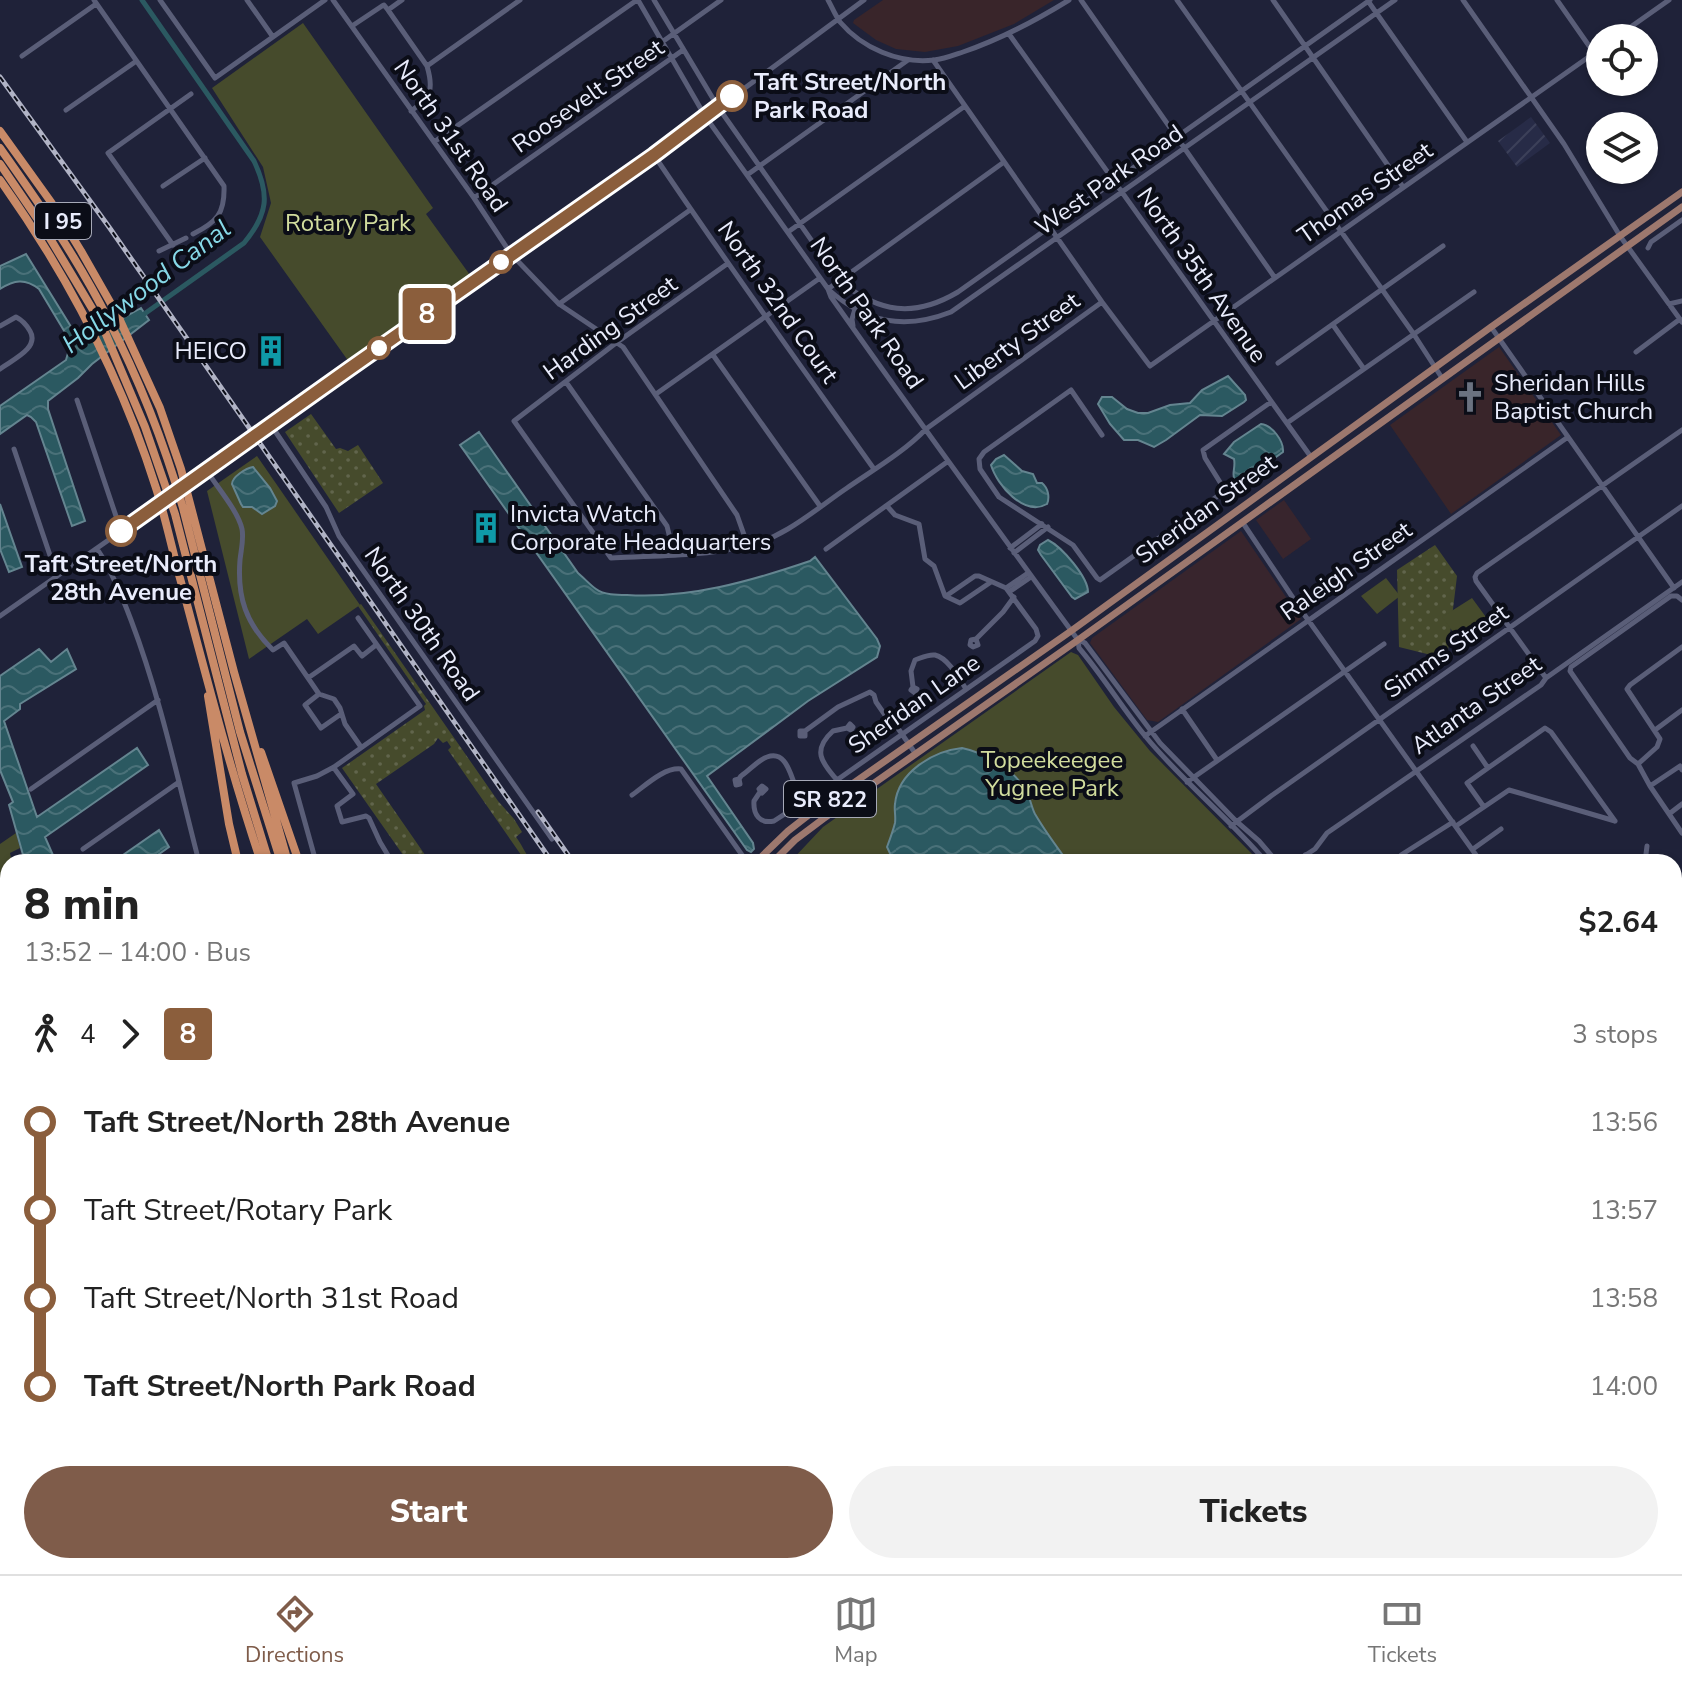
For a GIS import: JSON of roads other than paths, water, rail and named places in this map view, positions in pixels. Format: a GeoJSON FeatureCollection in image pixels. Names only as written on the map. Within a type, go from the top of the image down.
{"type":"FeatureCollection","features":[{"type":"Feature","properties":{"kind":"highway","name":"I 95"},"geometry":{"type":"LineString","coordinates":[[0,131],[51,202],[110,321],[130,342],[160,408],[286,854]]}},
{"type":"Feature","properties":{"kind":"highway"},"geometry":{"type":"LineString","coordinates":[[0,148],[60,236],[110,321],[175,514],[238,760],[267,854]]}},
{"type":"Feature","properties":{"kind":"highway"},"geometry":{"type":"LineString","coordinates":[[0,164],[110,321]]}},
{"type":"Feature","properties":{"kind":"highway","name":"I 95"},"geometry":{"type":"LineString","coordinates":[[0,180],[57,266],[92,331],[132,422],[165,520],[239,794],[258,854]]}},
{"type":"Feature","properties":{"kind":"highway"},"geometry":{"type":"LineString","coordinates":[[118,351],[177,472]]}},
{"type":"Feature","properties":{"kind":"highway"},"geometry":{"type":"LineString","coordinates":[[187,505],[240,732],[278,854]]}},
{"type":"Feature","properties":{"kind":"highway"},"geometry":{"type":"LineString","coordinates":[[234,672],[296,854]]}},
{"type":"Feature","properties":{"kind":"highway"},"geometry":{"type":"LineString","coordinates":[[208,679],[209,706],[236,854]]}},
{"type":"Feature","properties":{"kind":"main road","name":"Sheridan Street"},"geometry":{"type":"LineString","coordinates":[[763,854],[797,824],[1682,192]]}},
{"type":"Feature","properties":{"kind":"main road","name":"Sheridan Street"},"geometry":{"type":"LineString","coordinates":[[781,854],[795,840],[915,753],[1078,640],[1682,207]]}},
{"type":"Feature","properties":{"kind":"main road"},"geometry":{"type":"LineString","coordinates":[[1358,424],[1365,433]]}},
{"type":"Feature","properties":{"kind":"main road"},"geometry":{"type":"LineString","coordinates":[[1242,522],[1245,504]]}},
{"type":"Feature","properties":{"kind":"street"},"geometry":{"type":"LineString","coordinates":[[160,0],[215,78],[325,0]]}},
{"type":"Feature","properties":{"kind":"street"},"geometry":{"type":"LineString","coordinates":[[247,0],[273,37]]}},
{"type":"Feature","properties":{"kind":"street","name":"North 31st Road"},"geometry":{"type":"LineString","coordinates":[[333,0],[511,254],[559,304],[623,347],[737,515],[748,546]]}},
{"type":"Feature","properties":{"kind":"street"},"geometry":{"type":"LineString","coordinates":[[388,10],[402,0]]}},
{"type":"Feature","properties":{"kind":"street"},"geometry":{"type":"LineString","coordinates":[[427,66],[520,0]]}},
{"type":"Feature","properties":{"kind":"street"},"geometry":{"type":"LineString","coordinates":[[434,142],[637,0]]}},
{"type":"Feature","properties":{"kind":"street","name":"North Park Road"},"geometry":{"type":"LineString","coordinates":[[637,0],[705,116],[1029,575],[1078,640],[1085,643],[1148,734],[1187,782],[1233,824],[1259,841],[1270,854]]}},
{"type":"Feature","properties":{"kind":"street","name":"North Park Road"},"geometry":{"type":"LineString","coordinates":[[654,0],[718,107],[840,281]]}},
{"type":"Feature","properties":{"kind":"street","name":"Roosevelt Street"},"geometry":{"type":"LineString","coordinates":[[662,42],[721,0]]}},
{"type":"Feature","properties":{"kind":"street"},"geometry":{"type":"LineString","coordinates":[[828,0],[837,19],[850,32],[880,52],[908,60],[933,60],[963,52],[1009,34],[1069,0]]}},
{"type":"Feature","properties":{"kind":"street"},"geometry":{"type":"LineString","coordinates":[[0,616],[654,155],[864,0]]}},
{"type":"Feature","properties":{"kind":"street"},"geometry":{"type":"LineString","coordinates":[[1081,0],[1275,278]]}},
{"type":"Feature","properties":{"kind":"street"},"geometry":{"type":"LineString","coordinates":[[1177,0],[1442,378]]}},
{"type":"Feature","properties":{"kind":"street"},"geometry":{"type":"LineString","coordinates":[[1273,0],[1403,187]]}},
{"type":"Feature","properties":{"kind":"street"},"geometry":{"type":"LineString","coordinates":[[1369,0],[1467,142]]}},
{"type":"Feature","properties":{"kind":"street","name":"West Park Road"},"geometry":{"type":"LineString","coordinates":[[840,281],[859,296],[892,308],[922,307],[958,292],[1369,0]]}},
{"type":"Feature","properties":{"kind":"street","name":"West Park Road"},"geometry":{"type":"LineString","coordinates":[[828,289],[855,309],[885,321],[908,323],[939,317],[966,303],[1395,0]]}},
{"type":"Feature","properties":{"kind":"street"},"geometry":{"type":"LineString","coordinates":[[1463,0],[1564,144],[1620,236],[1681,320],[1636,352]]}},
{"type":"Feature","properties":{"kind":"street"},"geometry":{"type":"LineString","coordinates":[[1557,0],[1586,37]]}},
{"type":"Feature","properties":{"kind":"street"},"geometry":{"type":"LineString","coordinates":[[1651,0],[1657,9]]}},
{"type":"Feature","properties":{"kind":"street"},"geometry":{"type":"LineString","coordinates":[[1635,24],[1669,0]]}},
{"type":"Feature","properties":{"kind":"street"},"geometry":{"type":"LineString","coordinates":[[22,56],[95,2],[224,186],[225,200],[221,214],[193,234]]}},
{"type":"Feature","properties":{"kind":"street"},"geometry":{"type":"LineString","coordinates":[[352,26],[384,5],[427,66],[431,88],[429,96],[411,111]]}},
{"type":"Feature","properties":{"kind":"street","name":"North 35th Avenue"},"geometry":{"type":"LineString","coordinates":[[1009,34],[1311,458]]}},
{"type":"Feature","properties":{"kind":"street","name":"Roosevelt Street"},"geometry":{"type":"LineString","coordinates":[[474,198],[683,50]]}},
{"type":"Feature","properties":{"kind":"street","name":"Thomas Street"},"geometry":{"type":"LineString","coordinates":[[1102,302],[1150,366],[1586,59]]}},
{"type":"Feature","properties":{"kind":"street"},"geometry":{"type":"LineString","coordinates":[[747,175],[908,60]]}},
{"type":"Feature","properties":{"kind":"street"},"geometry":{"type":"LineString","coordinates":[[933,60],[1102,302]]}},
{"type":"Feature","properties":{"kind":"street"},"geometry":{"type":"LineString","coordinates":[[66,110],[135,62]]}},
{"type":"Feature","properties":{"kind":"street"},"geometry":{"type":"LineString","coordinates":[[173,245],[108,153],[191,94]]}},
{"type":"Feature","properties":{"kind":"street"},"geometry":{"type":"LineString","coordinates":[[788,232],[965,106]]}},
{"type":"Feature","properties":{"kind":"street","name":"North 32nd Court"},"geometry":{"type":"LineString","coordinates":[[654,155],[727,264],[874,469]]}},
{"type":"Feature","properties":{"kind":"street"},"geometry":{"type":"LineString","coordinates":[[163,186],[205,158]]}},
{"type":"Feature","properties":{"kind":"street"},"geometry":{"type":"LineString","coordinates":[[828,289],[1004,162]]}},
{"type":"Feature","properties":{"kind":"street"},"geometry":{"type":"LineString","coordinates":[[559,304],[690,210]]}},
{"type":"Feature","properties":{"kind":"street"},"geometry":{"type":"LineString","coordinates":[[1648,248],[1651,242],[1682,220]]}},
{"type":"Feature","properties":{"kind":"street"},"geometry":{"type":"LineString","coordinates":[[159,251],[186,238]]}},
{"type":"Feature","properties":{"kind":"street"},"geometry":{"type":"LineString","coordinates":[[1278,363],[1443,246]]}},
{"type":"Feature","properties":{"kind":"street","name":"Harding Street"},"geometry":{"type":"LineString","coordinates":[[611,558],[514,421],[727,264]]}},
{"type":"Feature","properties":{"kind":"street"},"geometry":{"type":"LineString","coordinates":[[656,394],[820,278]]}},
{"type":"Feature","properties":{"kind":"street","name":"Sheridan Street"},"geometry":{"type":"LineString","coordinates":[[1287,423],[1474,292]]}},
{"type":"Feature","properties":{"kind":"street"},"geometry":{"type":"LineString","coordinates":[[854,327],[852,319],[859,296]]}},
{"type":"Feature","properties":{"kind":"street","name":"Liberty Street"},"geometry":{"type":"LineString","coordinates":[[611,558],[674,555],[748,546],[780,534],[1102,302]]}},
{"type":"Feature","properties":{"kind":"street"},"geometry":{"type":"LineString","coordinates":[[1670,306],[1682,304]]}},
{"type":"Feature","properties":{"kind":"street"},"geometry":{"type":"LineString","coordinates":[[0,326],[16,317],[21,319],[33,340],[29,348],[0,369]]}},
{"type":"Feature","properties":{"kind":"street"},"geometry":{"type":"LineString","coordinates":[[1333,325],[1364,369]]}},
{"type":"Feature","properties":{"kind":"street"},"geometry":{"type":"LineString","coordinates":[[1491,327],[1674,588]]}},
{"type":"Feature","properties":{"kind":"street"},"geometry":{"type":"LineString","coordinates":[[713,355],[820,506]]}},
{"type":"Feature","properties":{"kind":"street"},"geometry":{"type":"LineString","coordinates":[[566,382],[667,526],[674,555]]}},
{"type":"Feature","properties":{"kind":"street"},"geometry":{"type":"LineString","coordinates":[[1102,435],[1071,390],[980,455],[980,469],[999,497],[1073,545],[1100,580],[1222,493],[1223,487],[1203,450],[1271,402]]}},
{"type":"Feature","properties":{"kind":"street"},"geometry":{"type":"LineString","coordinates":[[77,400],[121,531]]}},
{"type":"Feature","properties":{"kind":"street","name":"North 30th Road"},"geometry":{"type":"LineString","coordinates":[[271,425],[326,507],[339,536],[552,839]]}},
{"type":"Feature","properties":{"kind":"street"},"geometry":{"type":"LineString","coordinates":[[1546,678],[1476,581],[1477,573],[1682,430]]}},
{"type":"Feature","properties":{"kind":"street","name":"Raleigh Street"},"geometry":{"type":"LineString","coordinates":[[1148,734],[1568,437]]}},
{"type":"Feature","properties":{"kind":"street"},"geometry":{"type":"LineString","coordinates":[[14,449],[57,576]]}},
{"type":"Feature","properties":{"kind":"street"},"geometry":{"type":"LineString","coordinates":[[826,549],[947,462]]}},
{"type":"Feature","properties":{"kind":"street"},"geometry":{"type":"LineString","coordinates":[[207,471],[242,526],[240,583],[243,601],[255,631],[273,650],[284,643],[319,694],[334,699],[345,724],[361,747]]}},
{"type":"Feature","properties":{"kind":"street"},"geometry":{"type":"LineString","coordinates":[[887,506],[895,515],[919,524],[925,559],[934,566],[946,596],[960,603],[991,582]]}},
{"type":"Feature","properties":{"kind":"street","name":"Simms Street"},"geometry":{"type":"LineString","coordinates":[[1233,824],[1682,506]]}},
{"type":"Feature","properties":{"kind":"street"},"geometry":{"type":"LineString","coordinates":[[1242,522],[1476,854]]}},
{"type":"Feature","properties":{"kind":"street"},"geometry":{"type":"LineString","coordinates":[[1012,551],[1045,525]]}},
{"type":"Feature","properties":{"kind":"street"},"geometry":{"type":"LineString","coordinates":[[97,549],[110,570],[140,643],[158,700],[197,854]]}},
{"type":"Feature","properties":{"kind":"street"},"geometry":{"type":"LineString","coordinates":[[976,639],[1003,612],[1010,592],[1029,575]]}},
{"type":"Feature","properties":{"kind":"street"},"geometry":{"type":"LineString","coordinates":[[946,596],[975,576],[1010,592]]}},
{"type":"Feature","properties":{"kind":"street","name":"Atlanta Street"},"geometry":{"type":"LineString","coordinates":[[1307,854],[1315,849],[1327,833],[1541,685],[1546,678],[1682,582]]}},
{"type":"Feature","properties":{"kind":"street","name":"Sheridan Lane"},"geometry":{"type":"LineString","coordinates":[[760,792],[754,801],[754,808],[761,820],[766,823],[774,821],[1035,641],[1038,636],[1036,629],[1010,592]]}},
{"type":"Feature","properties":{"kind":"street"},"geometry":{"type":"LineString","coordinates":[[1682,600],[1671,596],[1571,667],[1570,671],[1630,758],[1638,764],[1682,833]]}},
{"type":"Feature","properties":{"kind":"street"},"geometry":{"type":"LineString","coordinates":[[314,854],[294,783],[334,767],[420,706],[358,618]]}},
{"type":"Feature","properties":{"kind":"street"},"geometry":{"type":"LineString","coordinates":[[1187,782],[1384,644]]}},
{"type":"Feature","properties":{"kind":"street"},"geometry":{"type":"LineString","coordinates":[[308,678],[354,646],[362,656],[377,645]]}},
{"type":"Feature","properties":{"kind":"street"},"geometry":{"type":"LineString","coordinates":[[1638,764],[1657,747],[1660,739],[1627,689],[1682,647]]}},
{"type":"Feature","properties":{"kind":"street"},"geometry":{"type":"LineString","coordinates":[[913,687],[911,671],[915,660],[935,655],[956,673],[966,689]]}},
{"type":"Feature","properties":{"kind":"street"},"geometry":{"type":"LineString","coordinates":[[805,731],[838,707],[870,692],[915,753]]}},
{"type":"Feature","properties":{"kind":"street"},"geometry":{"type":"LineString","coordinates":[[319,694],[305,705],[321,728],[341,714]]}},
{"type":"Feature","properties":{"kind":"street"},"geometry":{"type":"LineString","coordinates":[[31,789],[158,700]]}},
{"type":"Feature","properties":{"kind":"street"},"geometry":{"type":"LineString","coordinates":[[1182,709],[1217,760]]}},
{"type":"Feature","properties":{"kind":"street"},"geometry":{"type":"LineString","coordinates":[[1655,730],[1682,710]]}},
{"type":"Feature","properties":{"kind":"street"},"geometry":{"type":"LineString","coordinates":[[837,780],[823,764],[822,744],[833,731],[847,728]]}},
{"type":"Feature","properties":{"kind":"street"},"geometry":{"type":"LineString","coordinates":[[1403,854],[1484,807],[1509,790],[1615,821],[1545,728],[1467,783],[1484,807]]}},
{"type":"Feature","properties":{"kind":"street","name":"North Park Road"},"geometry":{"type":"LineString","coordinates":[[1148,734],[1194,777],[1259,854]]}},
{"type":"Feature","properties":{"kind":"street"},"geometry":{"type":"LineString","coordinates":[[1473,746],[1488,768]]}},
{"type":"Feature","properties":{"kind":"street"},"geometry":{"type":"LineString","coordinates":[[739,779],[766,757],[775,756],[791,769],[795,784],[807,801]]}},
{"type":"Feature","properties":{"kind":"street"},"geometry":{"type":"LineString","coordinates":[[334,767],[353,794],[337,806],[342,822],[366,816],[387,854]]}},
{"type":"Feature","properties":{"kind":"street"},"geometry":{"type":"LineString","coordinates":[[632,795],[673,768],[681,769],[741,854]]}},
{"type":"Feature","properties":{"kind":"street"},"geometry":{"type":"LineString","coordinates":[[1650,786],[1681,768]]}},
{"type":"Feature","properties":{"kind":"street"},"geometry":{"type":"LineString","coordinates":[[83,849],[179,782]]}},
{"type":"Feature","properties":{"kind":"street"},"geometry":{"type":"LineString","coordinates":[[1669,814],[1682,804]]}},
{"type":"Feature","properties":{"kind":"street"},"geometry":{"type":"LineString","coordinates":[[1473,849],[1501,829]]}},
{"type":"Feature","properties":{"kind":"street"},"geometry":{"type":"LineString","coordinates":[[1646,854],[1647,846]]}},
{"type":"Feature","properties":{"kind":"water"},"geometry":{"type":"Polygon","coordinates":[[[26,254],[82,341],[141,308],[149,320],[48,401],[85,521],[72,526],[36,422],[27,415],[0,434],[0,406],[66,360],[70,346],[69,339],[39,289],[20,282],[0,289],[0,266],[26,254]]]}},
{"type":"Feature","properties":{"kind":"water"},"geometry":{"type":"Polygon","coordinates":[[[1228,376],[1245,395],[1244,402],[1222,416],[1200,415],[1154,447],[1138,440],[1124,440],[1098,404],[1102,397],[1112,397],[1127,409],[1148,413],[1170,405],[1190,403],[1202,390],[1228,376]]]}},
{"type":"Feature","properties":{"kind":"water"},"geometry":{"type":"Polygon","coordinates":[[[1261,424],[1276,434],[1283,452],[1241,482],[1235,482],[1234,459],[1224,454],[1234,442],[1261,424]]]}},
{"type":"Feature","properties":{"kind":"water"},"geometry":{"type":"Polygon","coordinates":[[[479,432],[578,573],[599,591],[615,595],[650,596],[697,591],[765,575],[815,557],[877,639],[880,646],[877,657],[808,701],[707,776],[753,843],[751,852],[460,445],[479,432]]]}},
{"type":"Feature","properties":{"kind":"water"},"geometry":{"type":"Polygon","coordinates":[[[1004,455],[1022,471],[1033,474],[1037,483],[1044,485],[1047,504],[1029,506],[1005,490],[991,465],[1004,455]]]}},
{"type":"Feature","properties":{"kind":"water"},"geometry":{"type":"Polygon","coordinates":[[[253,467],[277,501],[275,506],[262,514],[252,507],[243,507],[232,484],[240,473],[253,467]]]}},
{"type":"Feature","properties":{"kind":"water"},"geometry":{"type":"Polygon","coordinates":[[[0,504],[22,567],[9,572],[0,549],[0,504]]]}},
{"type":"Feature","properties":{"kind":"water"},"geometry":{"type":"Polygon","coordinates":[[[1048,540],[1073,563],[1084,579],[1088,592],[1075,599],[1072,597],[1038,550],[1048,540]]]}},
{"type":"Feature","properties":{"kind":"water"},"geometry":{"type":"Polygon","coordinates":[[[39,649],[51,662],[67,649],[76,669],[20,704],[20,709],[4,721],[37,817],[137,748],[148,765],[45,837],[52,854],[23,854],[9,805],[13,802],[0,770],[0,676],[39,649]]]}},
{"type":"Feature","properties":{"kind":"water"},"geometry":{"type":"Polygon","coordinates":[[[962,748],[980,754],[1014,775],[1027,793],[1035,814],[1062,854],[890,854],[887,847],[903,782],[919,765],[962,748]]]}},
{"type":"Feature","properties":{"kind":"water"},"geometry":{"type":"Polygon","coordinates":[[[159,830],[169,847],[159,854],[124,854],[159,830]]]}},
{"type":"Feature","properties":{"kind":"waterway","name":"Hollywood Canal"},"geometry":{"type":"LineString","coordinates":[[140,317],[244,243],[258,223],[264,204],[263,184],[254,161],[142,0]]}},
{"type":"Feature","properties":{"kind":"railway"},"geometry":{"type":"LineString","coordinates":[[0,77],[109,227],[546,854]]}},
{"type":"Feature","properties":{"kind":"railway"},"geometry":{"type":"LineString","coordinates":[[538,812],[567,854]]}},
{"type":"Feature","properties":{"kind":"place","name":"Taft Street/North Park Road"},"geometry":{"type":"Point","coordinates":[732,96]}},
{"type":"Feature","properties":{"kind":"place","name":"HEICO"},"geometry":{"type":"Point","coordinates":[271,351]}},
{"type":"Feature","properties":{"kind":"place","name":"Sheridan Hills Baptist Church"},"geometry":{"type":"Point","coordinates":[1470,397]}},
{"type":"Feature","properties":{"kind":"place","name":"Invicta Watch Corporate Headquarters"},"geometry":{"type":"Point","coordinates":[486,528]}},
{"type":"Feature","properties":{"kind":"place","name":"Taft Street/North 28th Avenue"},"geometry":{"type":"Point","coordinates":[121,531]}},
{"type":"Feature","properties":{"kind":"park label","name":"Rotary Park"},"geometry":{"type":"Point","coordinates":[348,223]}},
{"type":"Feature","properties":{"kind":"park label","name":"Topeekeegee Yugnee Park"},"geometry":{"type":"Point","coordinates":[1052,774]}}]}
